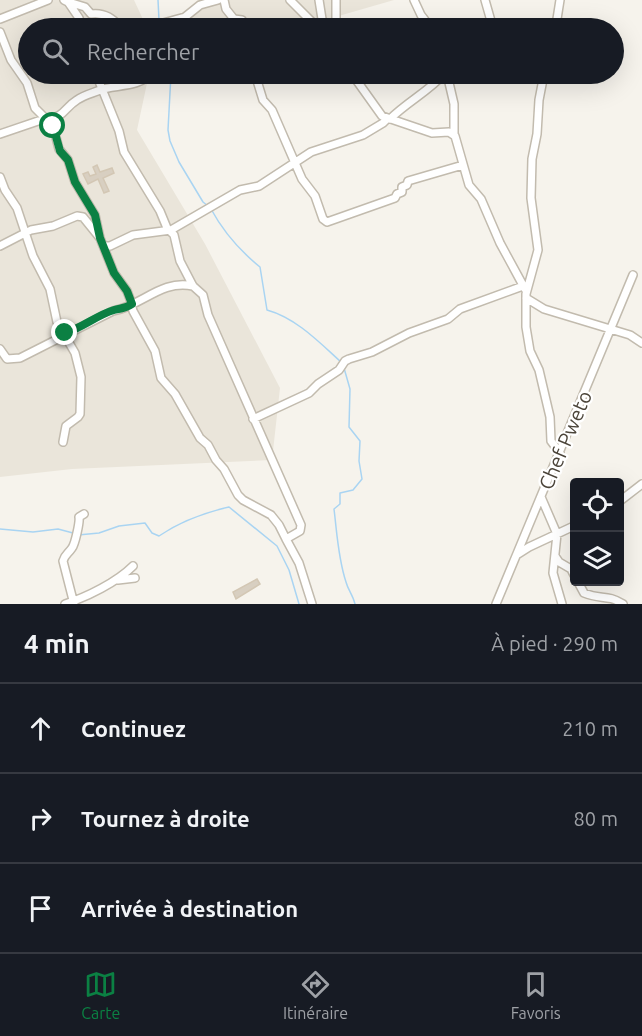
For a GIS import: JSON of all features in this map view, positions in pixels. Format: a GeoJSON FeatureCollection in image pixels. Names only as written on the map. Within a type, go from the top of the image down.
{"type":"FeatureCollection","features":[{"type":"Feature","properties":{"kind":"street"},"geometry":{"type":"LineString","coordinates":[[2,18],[48,0]]}},
{"type":"Feature","properties":{"kind":"street"},"geometry":{"type":"LineString","coordinates":[[180,18],[200,5],[218,0]]}},
{"type":"Feature","properties":{"kind":"street"},"geometry":{"type":"LineString","coordinates":[[224,0],[227,11],[233,18]]}},
{"type":"Feature","properties":{"kind":"street"},"geometry":{"type":"LineString","coordinates":[[290,0],[308,18]]}},
{"type":"Feature","properties":{"kind":"street"},"geometry":{"type":"LineString","coordinates":[[319,0],[322,18]]}},
{"type":"Feature","properties":{"kind":"street"},"geometry":{"type":"LineString","coordinates":[[336,0],[336,18]]}},
{"type":"Feature","properties":{"kind":"street"},"geometry":{"type":"LineString","coordinates":[[414,0],[423,18]]}},
{"type":"Feature","properties":{"kind":"street"},"geometry":{"type":"LineString","coordinates":[[485,0],[490,18]]}},
{"type":"Feature","properties":{"kind":"street"},"geometry":{"type":"LineString","coordinates":[[557,18],[560,0]]}},
{"type":"Feature","properties":{"kind":"street"},"geometry":{"type":"LineString","coordinates":[[66,1],[80,18]]}},
{"type":"Feature","properties":{"kind":"street"},"geometry":{"type":"LineString","coordinates":[[66,1],[86,7],[91,14],[98,13],[111,18]]}},
{"type":"Feature","properties":{"kind":"street"},"geometry":{"type":"LineString","coordinates":[[0,32],[11,60],[18,70]]}},
{"type":"Feature","properties":{"kind":"street"},"geometry":{"type":"LineString","coordinates":[[27,84],[35,108],[53,126],[60,151],[68,160],[75,182],[95,215],[100,238],[114,273],[127,291],[133,312],[154,351],[161,378],[175,394],[200,438],[208,445],[224,469],[237,495],[271,515],[279,525],[298,564],[311,604]]}},
{"type":"Feature","properties":{"kind":"street"},"geometry":{"type":"LineString","coordinates":[[99,84],[119,131],[124,152],[160,211],[169,231],[174,235],[180,261],[193,286],[203,295],[208,315],[301,525],[300,531],[286,539]]}},
{"type":"Feature","properties":{"kind":"street"},"geometry":{"type":"LineString","coordinates":[[53,126],[78,99],[101,89],[129,84]]}},
{"type":"Feature","properties":{"kind":"street"},"geometry":{"type":"LineString","coordinates":[[258,84],[263,100],[272,110],[303,182],[315,196],[323,219],[327,222],[395,198],[402,192],[402,187],[407,185],[408,180],[463,165]]}},
{"type":"Feature","properties":{"kind":"street"},"geometry":{"type":"LineString","coordinates":[[359,84],[376,109],[389,119],[435,134],[447,132],[453,134]]}},
{"type":"Feature","properties":{"kind":"street"},"geometry":{"type":"LineString","coordinates":[[104,246],[110,246],[133,235],[169,231],[240,190],[259,186],[324,146],[363,135],[389,119],[435,84]]}},
{"type":"Feature","properties":{"kind":"street"},"geometry":{"type":"LineString","coordinates":[[449,84],[454,104],[453,134],[457,140],[469,184],[481,199],[500,243],[525,291],[543,309],[630,335],[642,343]]}},
{"type":"Feature","properties":{"kind":"street"},"geometry":{"type":"LineString","coordinates":[[542,84],[532,159],[531,198],[538,250],[525,291],[528,342],[550,417],[551,441],[560,453]]}},
{"type":"Feature","properties":{"kind":"street"},"geometry":{"type":"LineString","coordinates":[[0,134],[58,118]]}},
{"type":"Feature","properties":{"kind":"street"},"geometry":{"type":"LineString","coordinates":[[0,177],[5,190],[17,208],[33,256],[50,289],[57,322],[65,333],[78,363],[81,391],[79,416],[66,426],[63,442]]}},
{"type":"Feature","properties":{"kind":"street"},"geometry":{"type":"LineString","coordinates":[[0,246],[31,230],[53,226],[79,216],[100,238]]}},
{"type":"Feature","properties":{"kind":"street","name":"Chef Pweto"},"geometry":{"type":"LineString","coordinates":[[496,604],[633,275]]}},
{"type":"Feature","properties":{"kind":"street"},"geometry":{"type":"LineString","coordinates":[[0,349],[8,359],[20,358],[65,333],[113,310],[124,309],[164,287],[184,284],[193,286]]}},
{"type":"Feature","properties":{"kind":"street"},"geometry":{"type":"LineString","coordinates":[[253,419],[309,393],[339,370],[349,359],[382,348],[409,333],[448,319],[460,309],[525,291]]}},
{"type":"Feature","properties":{"kind":"street"},"geometry":{"type":"LineString","coordinates":[[624,498],[642,484]]}},
{"type":"Feature","properties":{"kind":"street"},"geometry":{"type":"LineString","coordinates":[[541,497],[557,534],[554,579],[562,604]]}},
{"type":"Feature","properties":{"kind":"street"},"geometry":{"type":"LineString","coordinates":[[84,514],[79,518],[80,524],[75,535],[74,547],[65,555],[63,561],[71,603],[118,580],[133,566]]}},
{"type":"Feature","properties":{"kind":"street"},"geometry":{"type":"LineString","coordinates":[[516,556],[529,547],[570,528]]}},
{"type":"Feature","properties":{"kind":"street"},"geometry":{"type":"LineString","coordinates":[[555,556],[559,562],[570,568]]}},
{"type":"Feature","properties":{"kind":"street"},"geometry":{"type":"LineString","coordinates":[[118,580],[135,578]]}},
{"type":"Feature","properties":{"kind":"street"},"geometry":{"type":"LineString","coordinates":[[580,586],[584,593],[599,598],[612,597],[623,604]]}},
{"type":"Feature","properties":{"kind":"shaded area"},"geometry":{"type":"Polygon","coordinates":[[[0,0],[134,0],[142,18],[18,18],[18,84],[147,84],[137,130],[205,244],[280,388],[272,460],[72,469],[0,477],[0,0]]]}},
{"type":"Feature","properties":{"kind":"shaded area"},"geometry":{"type":"Polygon","coordinates":[[[198,0],[394,0],[332,18],[190,18],[188,14],[198,0]]]}},
{"type":"Feature","properties":{"kind":"building"},"geometry":{"type":"Polygon","coordinates":[[[97,165],[100,172],[112,168],[114,173],[103,178],[109,191],[104,193],[98,179],[88,184],[83,174],[88,172],[90,176],[96,174],[93,167],[97,165]]]}},
{"type":"Feature","properties":{"kind":"building"},"geometry":{"type":"Polygon","coordinates":[[[257,579],[260,584],[236,599],[233,592],[257,579]]]}},
{"type":"Feature","properties":{"kind":"waterway"},"geometry":{"type":"LineString","coordinates":[[158,0],[159,18]]}},
{"type":"Feature","properties":{"kind":"waterway"},"geometry":{"type":"LineString","coordinates":[[170,84],[168,130],[170,141],[179,162],[203,202],[208,206]]}},
{"type":"Feature","properties":{"kind":"waterway"},"geometry":{"type":"LineString","coordinates":[[211,209],[232,241],[260,267],[267,310],[297,325],[341,362]]}},
{"type":"Feature","properties":{"kind":"waterway"},"geometry":{"type":"LineString","coordinates":[[344,368],[350,389],[349,427],[360,441],[359,461],[362,479],[353,490],[340,493],[340,504],[334,509],[341,564],[355,604]]}},
{"type":"Feature","properties":{"kind":"waterway"},"geometry":{"type":"LineString","coordinates":[[78,535],[145,523],[152,533],[159,536],[192,518],[229,507],[277,546],[289,570],[299,604]]}},
{"type":"Feature","properties":{"kind":"waterway"},"geometry":{"type":"LineString","coordinates":[[0,529],[33,532],[58,529],[73,533]]}},
{"type":"Feature","properties":{"kind":"route"},"geometry":{"type":"LineString","coordinates":[[53,126],[60,151],[68,160],[75,182],[91,205],[100,238],[114,273],[127,291],[132,304],[124,309],[113,310],[65,333]]}}]}
